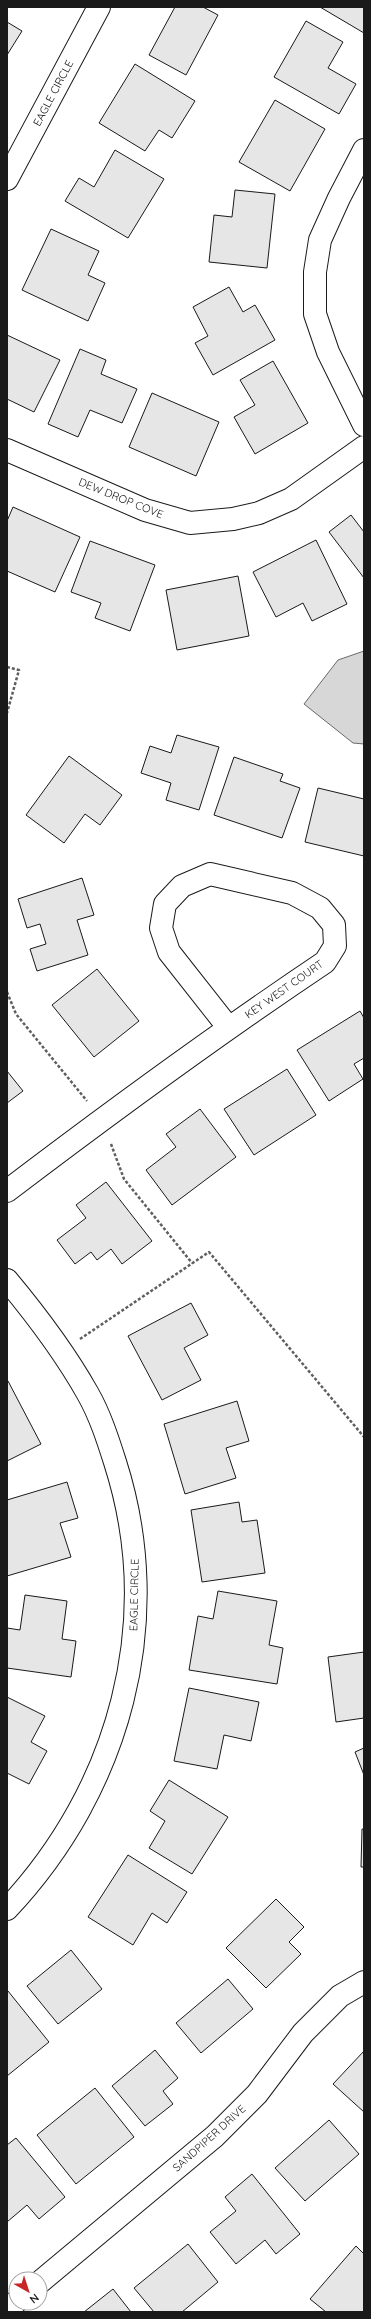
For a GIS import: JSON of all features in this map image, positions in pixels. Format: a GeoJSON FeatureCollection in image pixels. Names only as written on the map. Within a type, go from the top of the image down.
{"type":"FeatureCollection","features":[{"type":"Feature","properties":{"kind":"street","name":"EAGLE CIRCLE"},"geometry":{"type":"LineString","coordinates":[[7,179],[99,7]]}},
{"type":"Feature","properties":{"kind":"street"},"geometry":{"type":"LineString","coordinates":[[364,150],[339,198],[320,240],[315,272],[315,314],[328,352],[364,425]]}},
{"type":"Feature","properties":{"kind":"street","name":"DEW DROP COVE"},"geometry":{"type":"LineString","coordinates":[[7,450],[145,510],[190,523],[233,520],[259,513],[291,499],[364,447]]}},
{"type":"Feature","properties":{"kind":"street","name":"KEY WEST COURT"},"geometry":{"type":"LineString","coordinates":[[7,1191],[228,1027],[325,962],[335,946],[334,925],[320,908],[292,893],[210,874],[182,886],[165,904],[161,928],[169,952],[228,1027]]}},
{"type":"Feature","properties":{"kind":"street","name":"EAGLE CIRCLE"},"geometry":{"type":"LineString","coordinates":[[7,1280],[35,1314],[89,1395],[108,1441],[124,1490],[134,1552],[136,1612],[129,1675],[116,1729],[97,1773],[69,1831],[26,1889],[7,1909]]}},
{"type":"Feature","properties":{"kind":"street","name":"SANDPIPER DRIVE"},"geometry":{"type":"LineString","coordinates":[[48,2275],[215,2136],[257,2094],[303,2033],[340,1996],[364,1982]]}},
{"type":"Feature","properties":{"kind":"path"},"geometry":{"type":"LineString","coordinates":[[7,667],[19,670],[7,713]]}},
{"type":"Feature","properties":{"kind":"path"},"geometry":{"type":"LineString","coordinates":[[61,1351],[209,1252],[364,1437]]}},
{"type":"Feature","properties":{"kind":"shaded area"},"geometry":{"type":"Polygon","coordinates":[[[364,651],[364,744],[353,743],[304,704],[338,660],[364,651]]]}},
{"type":"Feature","properties":{"kind":"building"},"geometry":{"type":"Polygon","coordinates":[[[175,7],[203,7],[218,15],[186,75],[149,55],[175,7]]]}},
{"type":"Feature","properties":{"kind":"building"},"geometry":{"type":"Polygon","coordinates":[[[320,7],[364,7],[364,33],[320,7]]]}},
{"type":"Feature","properties":{"kind":"building"},"geometry":{"type":"Polygon","coordinates":[[[306,21],[343,42],[328,68],[356,84],[339,114],[274,77],[306,21]]]}},
{"type":"Feature","properties":{"kind":"building"},"geometry":{"type":"Polygon","coordinates":[[[7,22],[22,31],[7,55],[7,22]]]}},
{"type":"Feature","properties":{"kind":"building"},"geometry":{"type":"Polygon","coordinates":[[[135,64],[195,101],[172,138],[159,130],[145,151],[99,123],[135,64]]]}},
{"type":"Feature","properties":{"kind":"building"},"geometry":{"type":"Polygon","coordinates":[[[275,100],[325,129],[290,191],[239,162],[275,100]]]}},
{"type":"Feature","properties":{"kind":"building"},"geometry":{"type":"Polygon","coordinates":[[[115,150],[164,179],[128,238],[65,201],[79,178],[94,187],[115,150]]]}},
{"type":"Feature","properties":{"kind":"building"},"geometry":{"type":"Polygon","coordinates":[[[235,190],[275,194],[267,268],[209,262],[214,215],[232,217],[235,190]]]}},
{"type":"Feature","properties":{"kind":"building"},"geometry":{"type":"Polygon","coordinates":[[[51,229],[99,251],[88,275],[105,283],[88,321],[22,290],[51,229]]]}},
{"type":"Feature","properties":{"kind":"building"},"geometry":{"type":"Polygon","coordinates":[[[229,287],[243,312],[255,305],[275,340],[213,375],[195,343],[208,336],[193,307],[229,287]]]}},
{"type":"Feature","properties":{"kind":"building"},"geometry":{"type":"Polygon","coordinates":[[[7,335],[60,360],[34,412],[7,399],[7,335]]]}},
{"type":"Feature","properties":{"kind":"building"},"geometry":{"type":"Polygon","coordinates":[[[80,349],[106,360],[101,374],[137,389],[122,423],[90,410],[78,437],[48,424],[80,349]]]}},
{"type":"Feature","properties":{"kind":"building"},"geometry":{"type":"Polygon","coordinates":[[[273,361],[308,423],[255,454],[234,417],[255,405],[240,380],[273,361]]]}},
{"type":"Feature","properties":{"kind":"building"},"geometry":{"type":"Polygon","coordinates":[[[152,393],[219,422],[196,476],[129,447],[152,393]]]}},
{"type":"Feature","properties":{"kind":"building"},"geometry":{"type":"Polygon","coordinates":[[[13,507],[80,537],[55,592],[7,571],[7,521],[13,507]]]}},
{"type":"Feature","properties":{"kind":"building"},"geometry":{"type":"Polygon","coordinates":[[[351,515],[364,532],[364,578],[329,532],[351,515]]]}},
{"type":"Feature","properties":{"kind":"building"},"geometry":{"type":"Polygon","coordinates":[[[316,540],[347,604],[312,621],[303,603],[276,617],[253,572],[316,540]]]}},
{"type":"Feature","properties":{"kind":"building"},"geometry":{"type":"Polygon","coordinates":[[[90,541],[155,565],[130,631],[95,618],[101,603],[71,592],[90,541]]]}},
{"type":"Feature","properties":{"kind":"building"},"geometry":{"type":"Polygon","coordinates":[[[238,576],[249,636],[177,650],[166,590],[238,576]]]}},
{"type":"Feature","properties":{"kind":"building"},"geometry":{"type":"Polygon","coordinates":[[[177,735],[219,747],[199,810],[166,800],[171,783],[141,773],[150,746],[171,753],[177,735]]]}},
{"type":"Feature","properties":{"kind":"building"},"geometry":{"type":"Polygon","coordinates":[[[69,756],[122,795],[100,825],[85,814],[64,843],[26,815],[69,756]]]}},
{"type":"Feature","properties":{"kind":"building"},"geometry":{"type":"Polygon","coordinates":[[[234,757],[283,774],[280,781],[300,788],[282,838],[214,815],[234,757]]]}},
{"type":"Feature","properties":{"kind":"building"},"geometry":{"type":"Polygon","coordinates":[[[318,788],[364,799],[364,856],[305,842],[318,788]]]}},
{"type":"Feature","properties":{"kind":"building"},"geometry":{"type":"Polygon","coordinates":[[[82,878],[94,915],[77,920],[88,955],[37,971],[30,949],[46,944],[40,924],[27,928],[18,899],[82,878]]]}},
{"type":"Feature","properties":{"kind":"building"},"geometry":{"type":"Polygon","coordinates":[[[97,969],[139,1021],[94,1057],[52,1005],[97,969]]]}},
{"type":"Feature","properties":{"kind":"building"},"geometry":{"type":"Polygon","coordinates":[[[360,1011],[364,1018],[364,1058],[354,1064],[363,1079],[329,1101],[297,1050],[360,1011]]]}},
{"type":"Feature","properties":{"kind":"building"},"geometry":{"type":"Polygon","coordinates":[[[287,1069],[316,1115],[254,1155],[224,1109],[287,1069]]]}},
{"type":"Feature","properties":{"kind":"building"},"geometry":{"type":"Polygon","coordinates":[[[7,1071],[23,1091],[7,1103],[7,1071]]]}},
{"type":"Feature","properties":{"kind":"building"},"geometry":{"type":"Polygon","coordinates":[[[200,1109],[236,1157],[172,1205],[146,1170],[176,1147],[166,1134],[200,1109]]]}},
{"type":"Feature","properties":{"kind":"building"},"geometry":{"type":"Polygon","coordinates":[[[106,1182],[152,1241],[122,1264],[111,1249],[97,1260],[91,1252],[75,1264],[57,1240],[86,1218],[76,1205],[106,1182]]]}},
{"type":"Feature","properties":{"kind":"building"},"geometry":{"type":"Polygon","coordinates":[[[191,1303],[208,1335],[184,1348],[201,1380],[162,1400],[128,1336],[191,1303]]]}},
{"type":"Feature","properties":{"kind":"building"},"geometry":{"type":"Polygon","coordinates":[[[8,1381],[41,1444],[7,1461],[7,1382],[8,1381]]]}},
{"type":"Feature","properties":{"kind":"building"},"geometry":{"type":"Polygon","coordinates":[[[237,1401],[249,1441],[226,1448],[236,1478],[185,1494],[164,1424],[237,1401]]]}},
{"type":"Feature","properties":{"kind":"building"},"geometry":{"type":"Polygon","coordinates":[[[67,1482],[78,1518],[60,1523],[71,1557],[7,1576],[7,1500],[67,1482]]]}},
{"type":"Feature","properties":{"kind":"building"},"geometry":{"type":"Polygon","coordinates":[[[239,1502],[242,1522],[257,1520],[265,1573],[202,1582],[191,1510],[239,1502]]]}},
{"type":"Feature","properties":{"kind":"building"},"geometry":{"type":"Polygon","coordinates":[[[218,1591],[277,1601],[269,1645],[283,1648],[277,1684],[189,1670],[198,1616],[213,1619],[218,1591]]]}},
{"type":"Feature","properties":{"kind":"building"},"geometry":{"type":"Polygon","coordinates":[[[25,1595],[67,1601],[62,1639],[76,1641],[71,1677],[7,1668],[7,1628],[20,1630],[25,1595]]]}},
{"type":"Feature","properties":{"kind":"building"},"geometry":{"type":"Polygon","coordinates":[[[364,1652],[364,1718],[336,1722],[328,1657],[364,1652]]]}},
{"type":"Feature","properties":{"kind":"building"},"geometry":{"type":"Polygon","coordinates":[[[189,1688],[259,1702],[251,1741],[224,1735],[217,1769],[174,1761],[189,1688]]]}},
{"type":"Feature","properties":{"kind":"building"},"geometry":{"type":"Polygon","coordinates":[[[7,1697],[45,1716],[31,1742],[47,1751],[29,1784],[7,1773],[7,1697]]]}},
{"type":"Feature","properties":{"kind":"building"},"geometry":{"type":"Polygon","coordinates":[[[364,1748],[364,1775],[355,1752],[364,1748]]]}},
{"type":"Feature","properties":{"kind":"building"},"geometry":{"type":"Polygon","coordinates":[[[169,1780],[228,1817],[192,1874],[149,1848],[165,1821],[150,1811],[169,1780]]]}},
{"type":"Feature","properties":{"kind":"building"},"geometry":{"type":"Polygon","coordinates":[[[362,1829],[364,1829],[364,1867],[361,1867],[362,1829]]]}},
{"type":"Feature","properties":{"kind":"building"},"geometry":{"type":"Polygon","coordinates":[[[128,1855],[187,1892],[167,1923],[152,1913],[133,1945],[88,1917],[128,1855]]]}},
{"type":"Feature","properties":{"kind":"building"},"geometry":{"type":"Polygon","coordinates":[[[276,1899],[304,1927],[289,1942],[301,1954],[266,1988],[226,1948],[276,1899]]]}},
{"type":"Feature","properties":{"kind":"building"},"geometry":{"type":"Polygon","coordinates":[[[71,1950],[102,1989],[58,2024],[27,1986],[71,1950]]]}},
{"type":"Feature","properties":{"kind":"building"},"geometry":{"type":"Polygon","coordinates":[[[228,1979],[253,2009],[201,2053],[176,2023],[228,1979]]]}},
{"type":"Feature","properties":{"kind":"building"},"geometry":{"type":"Polygon","coordinates":[[[8,1991],[49,2042],[7,2076],[7,1992],[8,1991]]]}},
{"type":"Feature","properties":{"kind":"building"},"geometry":{"type":"Polygon","coordinates":[[[155,2050],[178,2078],[163,2091],[173,2104],[145,2126],[112,2086],[155,2050]]]}},
{"type":"Feature","properties":{"kind":"building"},"geometry":{"type":"Polygon","coordinates":[[[364,2051],[364,2112],[333,2084],[364,2051]]]}},
{"type":"Feature","properties":{"kind":"building"},"geometry":{"type":"Polygon","coordinates":[[[95,2088],[134,2137],[76,2184],[37,2135],[95,2088]]]}},
{"type":"Feature","properties":{"kind":"building"},"geometry":{"type":"Polygon","coordinates":[[[329,2120],[359,2154],[305,2201],[275,2168],[329,2120]]]}},
{"type":"Feature","properties":{"kind":"building"},"geometry":{"type":"Polygon","coordinates":[[[16,2138],[65,2197],[39,2219],[27,2205],[7,2222],[7,2145],[16,2138]]]}},
{"type":"Feature","properties":{"kind":"building"},"geometry":{"type":"Polygon","coordinates":[[[252,2174],[300,2234],[276,2254],[265,2240],[236,2264],[210,2232],[236,2211],[225,2197],[252,2174]]]}},
{"type":"Feature","properties":{"kind":"building"},"geometry":{"type":"Polygon","coordinates":[[[188,2244],[218,2282],[182,2312],[154,2312],[134,2288],[188,2244]]]}},
{"type":"Feature","properties":{"kind":"building"},"geometry":{"type":"Polygon","coordinates":[[[356,2246],[364,2254],[364,2312],[326,2312],[310,2299],[356,2246]]]}},
{"type":"Feature","properties":{"kind":"building"},"geometry":{"type":"Polygon","coordinates":[[[113,2289],[131,2312],[84,2312],[113,2289]]]}}]}
